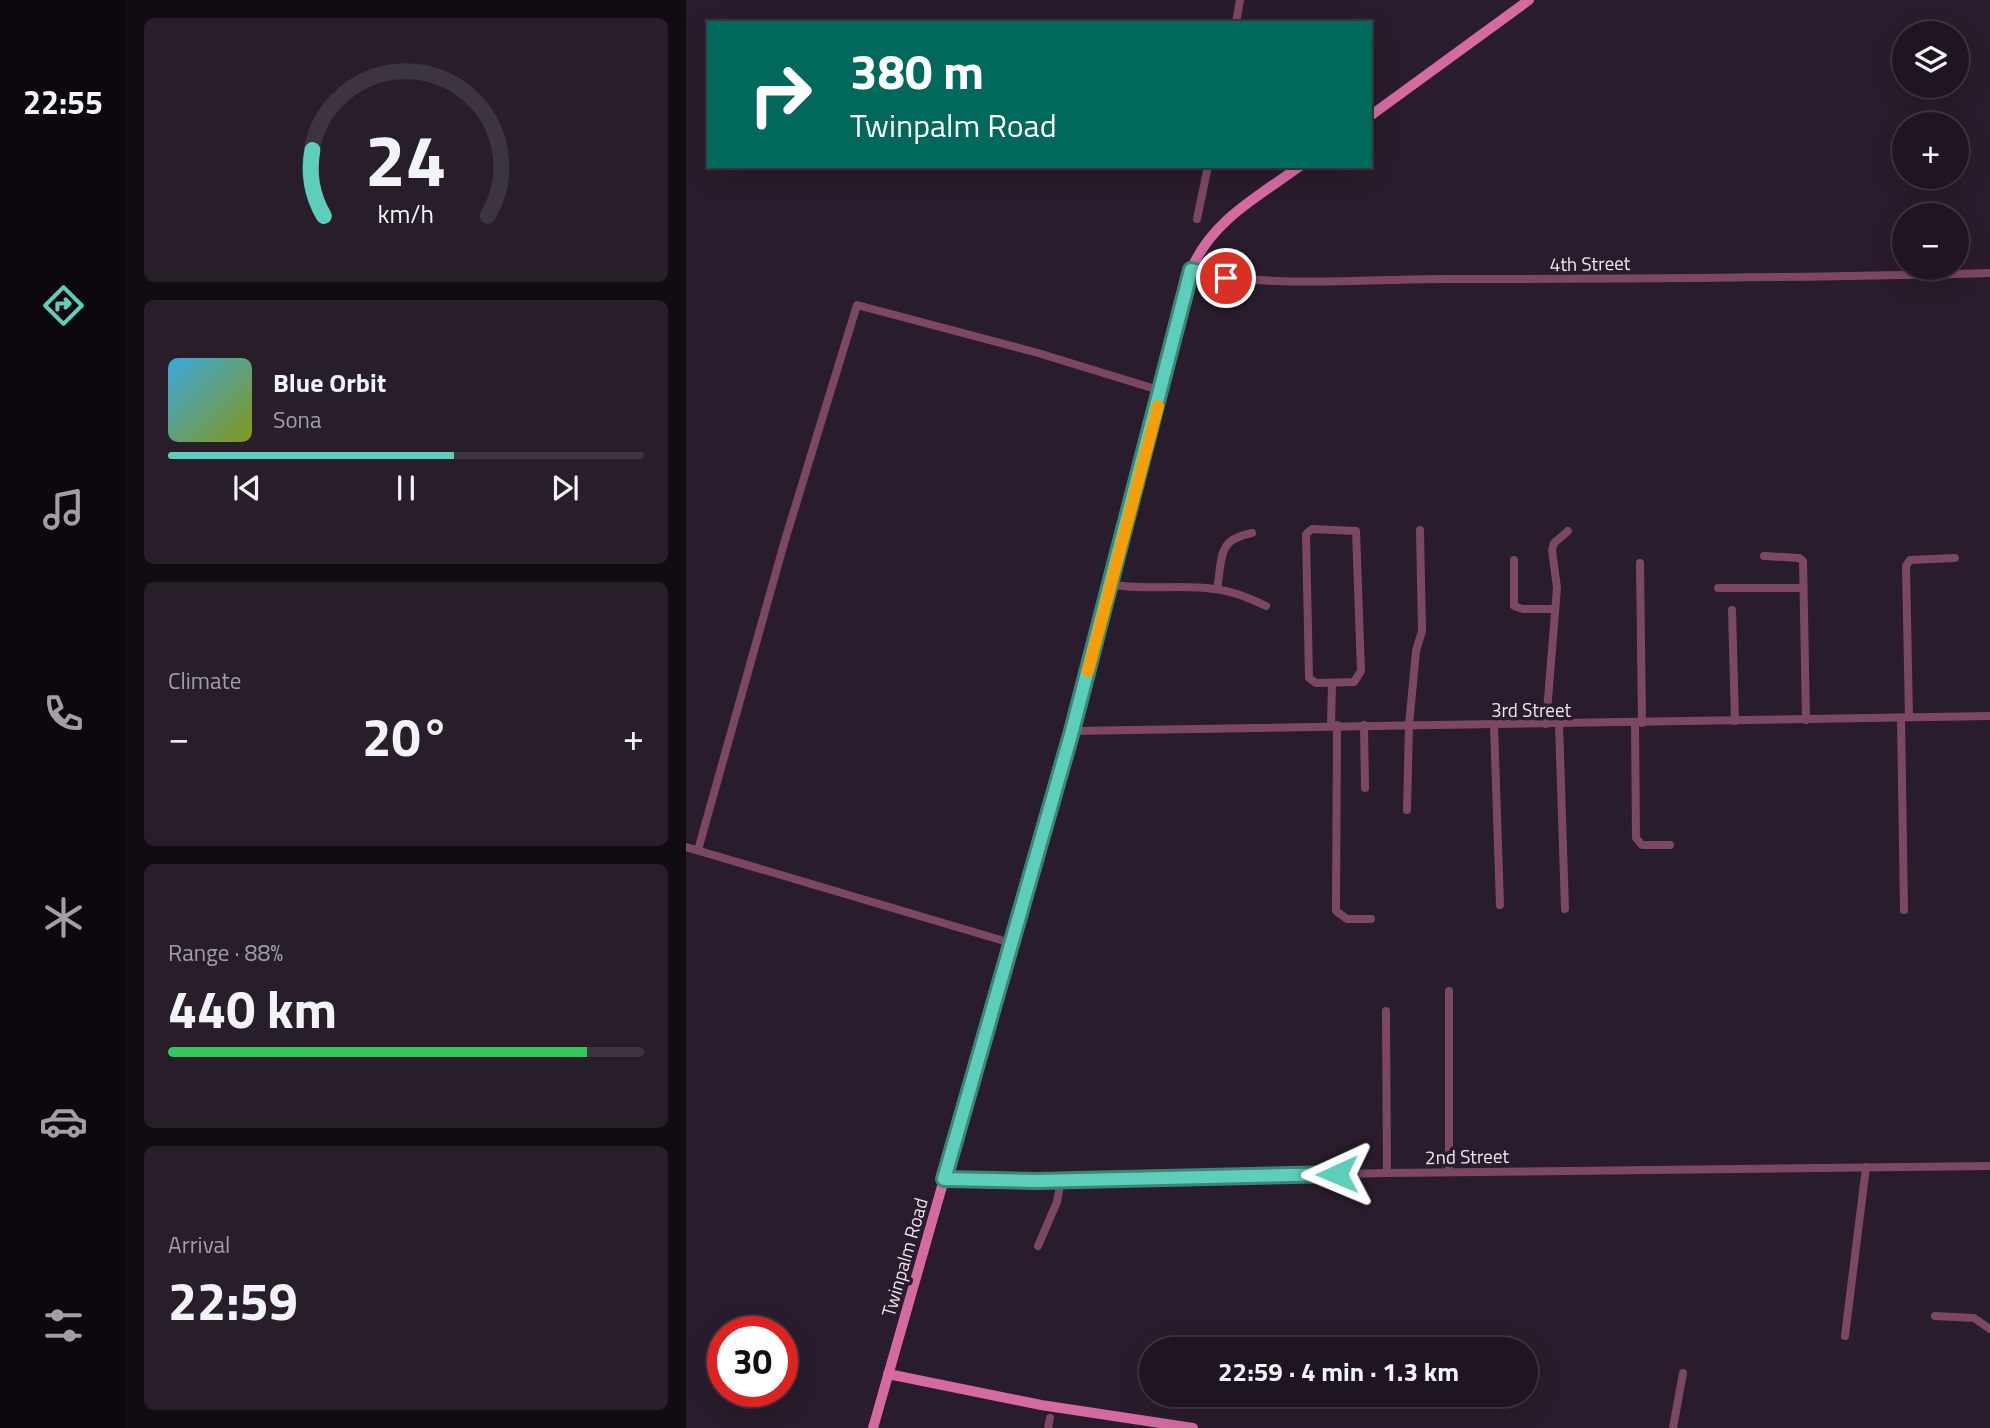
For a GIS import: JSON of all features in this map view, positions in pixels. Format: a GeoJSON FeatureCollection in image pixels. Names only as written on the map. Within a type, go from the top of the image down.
{"type":"FeatureCollection","features":[{"type":"Feature","properties":{"kind":"main road"},"geometry":{"type":"LineString","coordinates":[[1372,115],[1530,0]]}},
{"type":"Feature","properties":{"kind":"main road","name":"Twinpalm Road"},"geometry":{"type":"LineString","coordinates":[[873,1428],[1072,731],[1162,391],[1191,270],[1212,232],[1297,168]]}},
{"type":"Feature","properties":{"kind":"main road"},"geometry":{"type":"LineString","coordinates":[[888,1374],[1041,1405],[1193,1428]]}},
{"type":"Feature","properties":{"kind":"street"},"geometry":{"type":"LineString","coordinates":[[1236,21],[1240,0]]}},
{"type":"Feature","properties":{"kind":"street"},"geometry":{"type":"LineString","coordinates":[[1197,219],[1208,168]]}},
{"type":"Feature","properties":{"kind":"street","name":"4th Street"},"geometry":{"type":"LineString","coordinates":[[1191,270],[1226,278],[1275,279],[1570,279],[1990,273]]}},
{"type":"Feature","properties":{"kind":"street"},"geometry":{"type":"LineString","coordinates":[[698,850],[785,540],[858,305],[1038,353],[1162,391]]}},
{"type":"Feature","properties":{"kind":"street"},"geometry":{"type":"LineString","coordinates":[[1312,529],[1354,529],[1357,536],[1360,677],[1354,682],[1332,683],[1316,683],[1309,678],[1306,534],[1312,529]]}},
{"type":"Feature","properties":{"kind":"street"},"geometry":{"type":"LineString","coordinates":[[1407,810],[1409,725],[1416,651],[1422,631],[1420,530]]}},
{"type":"Feature","properties":{"kind":"street"},"geometry":{"type":"LineString","coordinates":[[1546,724],[1557,588],[1552,550],[1554,543],[1568,531]]}},
{"type":"Feature","properties":{"kind":"street"},"geometry":{"type":"LineString","coordinates":[[1217,589],[1226,543],[1233,537],[1252,533]]}},
{"type":"Feature","properties":{"kind":"street"},"geometry":{"type":"LineString","coordinates":[[1764,556],[1802,559],[1806,720]]}},
{"type":"Feature","properties":{"kind":"street"},"geometry":{"type":"LineString","coordinates":[[1904,910],[1906,566],[1910,560],[1955,558]]}},
{"type":"Feature","properties":{"kind":"street"},"geometry":{"type":"LineString","coordinates":[[1514,560],[1514,606],[1523,609],[1555,609]]}},
{"type":"Feature","properties":{"kind":"street"},"geometry":{"type":"LineString","coordinates":[[1640,563],[1636,838],[1642,845],[1670,845]]}},
{"type":"Feature","properties":{"kind":"street"},"geometry":{"type":"LineString","coordinates":[[1110,584],[1127,588],[1217,589],[1266,606]]}},
{"type":"Feature","properties":{"kind":"street"},"geometry":{"type":"LineString","coordinates":[[1718,588],[1803,588]]}},
{"type":"Feature","properties":{"kind":"street"},"geometry":{"type":"LineString","coordinates":[[1732,610],[1735,721]]}},
{"type":"Feature","properties":{"kind":"street"},"geometry":{"type":"LineString","coordinates":[[1332,683],[1336,911],[1347,919],[1371,919]]}},
{"type":"Feature","properties":{"kind":"street","name":"3rd Street"},"geometry":{"type":"LineString","coordinates":[[1072,731],[1990,716]]}},
{"type":"Feature","properties":{"kind":"street"},"geometry":{"type":"LineString","coordinates":[[1494,724],[1500,905]]}},
{"type":"Feature","properties":{"kind":"street"},"geometry":{"type":"LineString","coordinates":[[1559,724],[1565,909]]}},
{"type":"Feature","properties":{"kind":"street"},"geometry":{"type":"LineString","coordinates":[[1364,725],[1365,788]]}},
{"type":"Feature","properties":{"kind":"street"},"geometry":{"type":"LineString","coordinates":[[686,847],[1011,943]]}},
{"type":"Feature","properties":{"kind":"street"},"geometry":{"type":"LineString","coordinates":[[1449,991],[1449,1172]]}},
{"type":"Feature","properties":{"kind":"street"},"geometry":{"type":"LineString","coordinates":[[1386,1011],[1387,1173]]}},
{"type":"Feature","properties":{"kind":"street","name":"2nd Street"},"geometry":{"type":"LineString","coordinates":[[944,1179],[1061,1181],[1387,1173],[1990,1166]]}},
{"type":"Feature","properties":{"kind":"street"},"geometry":{"type":"LineString","coordinates":[[1845,1336],[1866,1167]]}},
{"type":"Feature","properties":{"kind":"street"},"geometry":{"type":"LineString","coordinates":[[1038,1246],[1057,1202],[1061,1181]]}},
{"type":"Feature","properties":{"kind":"street"},"geometry":{"type":"LineString","coordinates":[[1935,1316],[1974,1318],[1990,1329]]}},
{"type":"Feature","properties":{"kind":"street"},"geometry":{"type":"LineString","coordinates":[[1673,1428],[1683,1373]]}},
{"type":"Feature","properties":{"kind":"street"},"geometry":{"type":"LineString","coordinates":[[1048,1428],[1050,1418]]}},
{"type":"Feature","properties":{"kind":"slow traffic"},"geometry":{"type":"LineString","coordinates":[[1088,671],[1158,406]]}},
{"type":"Feature","properties":{"kind":"route"},"geometry":{"type":"LineString","coordinates":[[1226,278],[1191,270],[1162,391],[1072,731],[944,1179],[1036,1181],[1337,1174]]}}]}
